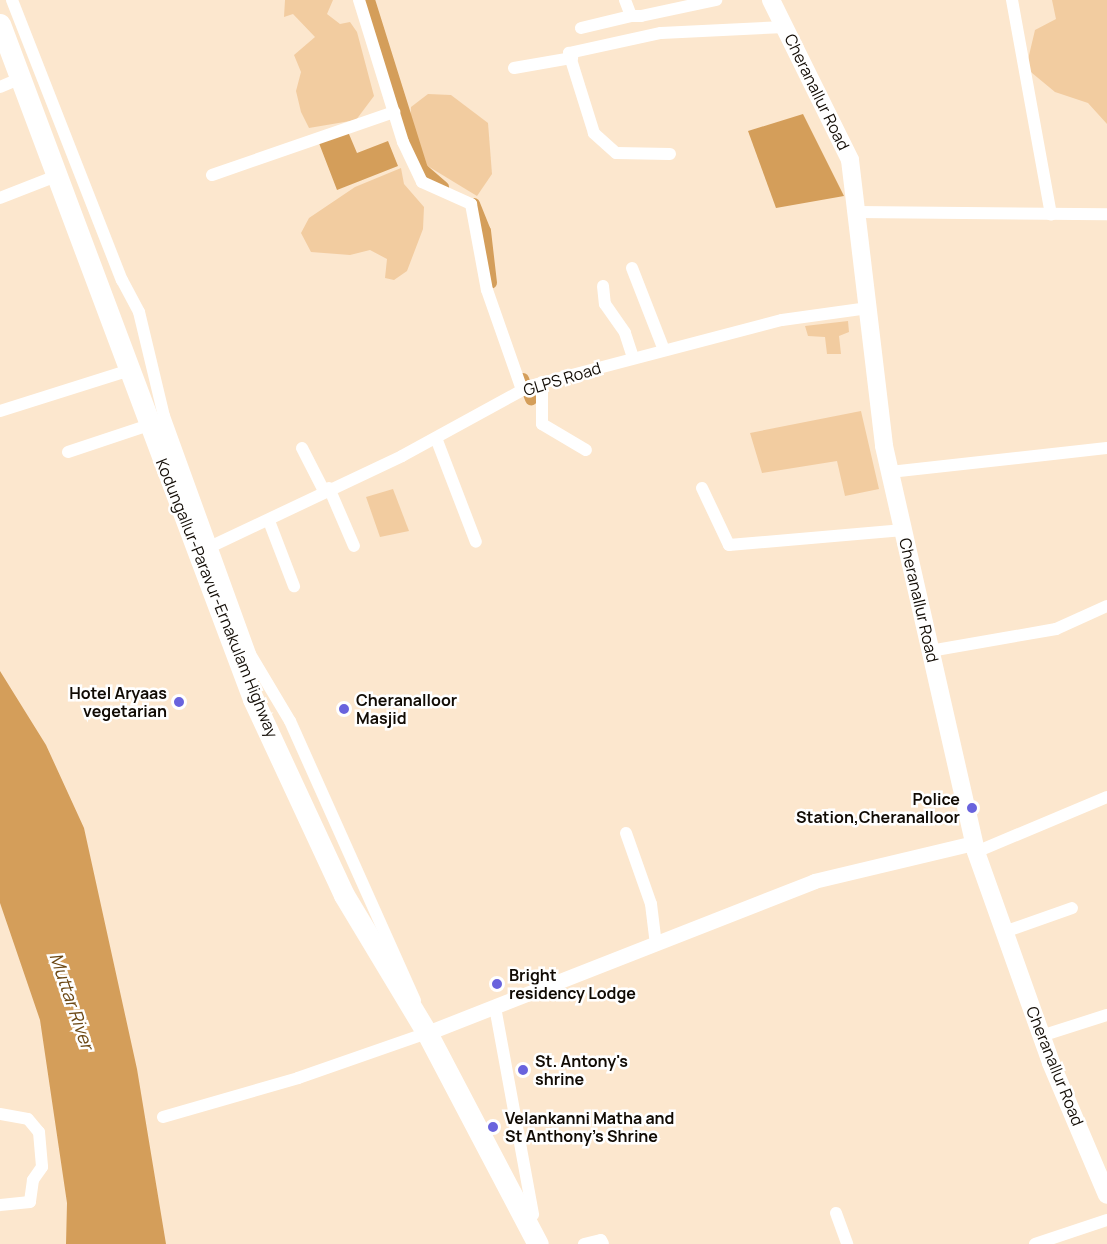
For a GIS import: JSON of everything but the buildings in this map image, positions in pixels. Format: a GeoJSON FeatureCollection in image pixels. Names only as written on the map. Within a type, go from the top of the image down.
{"type":"FeatureCollection","features":[{"type":"Feature","properties":{"kind":"highway","name":"Kodungallur-Paravur-Ernakulam Highway"},"geometry":{"type":"LineString","coordinates":[[0,24],[127,371],[253,699],[344,895],[427,1033],[538,1244]]}},
{"type":"Feature","properties":{"kind":"main road","name":"Cheranallur Road"},"geometry":{"type":"LineString","coordinates":[[771,0],[850,160],[890,472],[975,847],[1041,1036],[1107,1195]]}},
{"type":"Feature","properties":{"kind":"street"},"geometry":{"type":"LineString","coordinates":[[12,0],[140,312],[164,416],[214,545],[250,654],[300,741],[400,958],[427,1033]]}},
{"type":"Feature","properties":{"kind":"street"},"geometry":{"type":"LineString","coordinates":[[359,0],[394,112],[422,182],[471,204],[485,282],[542,424],[577,440],[586,450]]}},
{"type":"Feature","properties":{"kind":"street"},"geometry":{"type":"LineString","coordinates":[[625,0],[631,16]]}},
{"type":"Feature","properties":{"kind":"street"},"geometry":{"type":"LineString","coordinates":[[581,28],[716,0]]}},
{"type":"Feature","properties":{"kind":"street"},"geometry":{"type":"LineString","coordinates":[[1012,0],[1051,214]]}},
{"type":"Feature","properties":{"kind":"street"},"geometry":{"type":"LineString","coordinates":[[670,154],[616,153],[594,133],[570,53],[585,46],[661,33],[785,27]]}},
{"type":"Feature","properties":{"kind":"street"},"geometry":{"type":"LineString","coordinates":[[0,51],[19,74],[0,87]]}},
{"type":"Feature","properties":{"kind":"street"},"geometry":{"type":"LineString","coordinates":[[514,68],[572,58]]}},
{"type":"Feature","properties":{"kind":"street"},"geometry":{"type":"LineString","coordinates":[[212,175],[394,112]]}},
{"type":"Feature","properties":{"kind":"street"},"geometry":{"type":"LineString","coordinates":[[0,198],[56,176]]}},
{"type":"Feature","properties":{"kind":"street"},"geometry":{"type":"LineString","coordinates":[[856,212],[1107,213]]}},
{"type":"Feature","properties":{"kind":"street"},"geometry":{"type":"LineString","coordinates":[[632,268],[664,350]]}},
{"type":"Feature","properties":{"kind":"street"},"geometry":{"type":"LineString","coordinates":[[603,286],[605,304],[625,333],[633,358]]}},
{"type":"Feature","properties":{"kind":"street","name":"GLPS Road"},"geometry":{"type":"LineString","coordinates":[[214,545],[268,521],[326,489],[436,438],[529,387],[782,320],[868,308]]}},
{"type":"Feature","properties":{"kind":"street"},"geometry":{"type":"LineString","coordinates":[[0,411],[127,371]]}},
{"type":"Feature","properties":{"kind":"street"},"geometry":{"type":"LineString","coordinates":[[68,452],[149,425]]}},
{"type":"Feature","properties":{"kind":"street"},"geometry":{"type":"LineString","coordinates":[[436,438],[476,542]]}},
{"type":"Feature","properties":{"kind":"street"},"geometry":{"type":"LineString","coordinates":[[302,448],[326,489],[354,546]]}},
{"type":"Feature","properties":{"kind":"street"},"geometry":{"type":"LineString","coordinates":[[890,472],[1107,448]]}},
{"type":"Feature","properties":{"kind":"street"},"geometry":{"type":"LineString","coordinates":[[702,488],[729,545],[903,530]]}},
{"type":"Feature","properties":{"kind":"street"},"geometry":{"type":"LineString","coordinates":[[268,521],[294,586]]}},
{"type":"Feature","properties":{"kind":"street"},"geometry":{"type":"LineString","coordinates":[[930,651],[1056,629],[1107,606]]}},
{"type":"Feature","properties":{"kind":"street"},"geometry":{"type":"LineString","coordinates":[[163,1117],[298,1078],[427,1033],[814,881],[975,847],[1107,797]]}},
{"type":"Feature","properties":{"kind":"street"},"geometry":{"type":"LineString","coordinates":[[626,833],[651,904],[656,942]]}},
{"type":"Feature","properties":{"kind":"street"},"geometry":{"type":"LineString","coordinates":[[1004,932],[1072,908]]}},
{"type":"Feature","properties":{"kind":"street"},"geometry":{"type":"LineString","coordinates":[[495,1007],[527,1202],[545,1244]]}},
{"type":"Feature","properties":{"kind":"street"},"geometry":{"type":"LineString","coordinates":[[1041,1036],[1107,1015]]}},
{"type":"Feature","properties":{"kind":"street"},"geometry":{"type":"LineString","coordinates":[[0,1114],[28,1119],[39,1132],[42,1167],[33,1180],[30,1203],[0,1205]]}},
{"type":"Feature","properties":{"kind":"street"},"geometry":{"type":"LineString","coordinates":[[836,1213],[847,1244]]}},
{"type":"Feature","properties":{"kind":"street"},"geometry":{"type":"LineString","coordinates":[[1035,1244],[1107,1220]]}},
{"type":"Feature","properties":{"kind":"street"},"geometry":{"type":"LineString","coordinates":[[584,1244],[601,1240],[603,1244]]}},
{"type":"Feature","properties":{"kind":"shaded area"},"geometry":{"type":"Polygon","coordinates":[[[285,0],[333,0],[327,14],[340,24],[350,22],[357,32],[374,96],[356,120],[309,128],[301,112],[296,91],[301,72],[294,55],[315,37],[293,14],[284,17],[285,0]]]}},
{"type":"Feature","properties":{"kind":"shaded area"},"geometry":{"type":"Polygon","coordinates":[[[1052,0],[1107,0],[1107,124],[1088,103],[1055,92],[1026,68],[1035,30],[1056,19],[1052,0]]]}},
{"type":"Feature","properties":{"kind":"shaded area"},"geometry":{"type":"Polygon","coordinates":[[[428,94],[451,95],[488,123],[492,174],[477,196],[426,165],[410,133],[411,107],[428,94]]]}},
{"type":"Feature","properties":{"kind":"shaded area"},"geometry":{"type":"Polygon","coordinates":[[[401,168],[404,184],[424,207],[423,229],[407,271],[394,280],[385,278],[387,259],[370,250],[350,255],[311,252],[301,233],[309,218],[355,187],[401,168]]]}},
{"type":"Feature","properties":{"kind":"shaded area"},"geometry":{"type":"Polygon","coordinates":[[[848,321],[849,332],[839,336],[841,354],[827,354],[825,337],[808,336],[805,326],[848,321]]]}},
{"type":"Feature","properties":{"kind":"shaded area"},"geometry":{"type":"Polygon","coordinates":[[[861,411],[879,489],[845,496],[837,461],[762,473],[750,433],[861,411]]]}},
{"type":"Feature","properties":{"kind":"shaded area"},"geometry":{"type":"Polygon","coordinates":[[[393,489],[409,531],[380,537],[366,497],[393,489]]]}},
{"type":"Feature","properties":{"kind":"water"},"geometry":{"type":"Polygon","coordinates":[[[803,114],[844,196],[776,208],[748,131],[803,114]]]}},
{"type":"Feature","properties":{"kind":"water"},"geometry":{"type":"Polygon","coordinates":[[[346,127],[357,153],[388,141],[398,166],[337,190],[317,138],[346,127]]]}},
{"type":"Feature","properties":{"kind":"water","name":"Muttar River"},"geometry":{"type":"Polygon","coordinates":[[[0,671],[46,745],[84,828],[137,1069],[166,1244],[66,1244],[67,1203],[40,1020],[0,903],[0,671]]]}},
{"type":"Feature","properties":{"kind":"waterway"},"geometry":{"type":"LineString","coordinates":[[369,0],[422,169],[443,187]]}},
{"type":"Feature","properties":{"kind":"waterway"},"geometry":{"type":"LineString","coordinates":[[474,204],[485,231],[491,283]]}},
{"type":"Feature","properties":{"kind":"waterway"},"geometry":{"type":"LineString","coordinates":[[523,379],[531,399]]}},
{"type":"Feature","properties":{"kind":"place","name":"Hotel Aryaas vegetarian"},"geometry":{"type":"Point","coordinates":[179,702]}},
{"type":"Feature","properties":{"kind":"place","name":"Cheranalloor Masjid"},"geometry":{"type":"Point","coordinates":[344,709]}},
{"type":"Feature","properties":{"kind":"place","name":"Police Station,Cheranalloor"},"geometry":{"type":"Point","coordinates":[972,808]}},
{"type":"Feature","properties":{"kind":"place","name":"Bright residency Lodge"},"geometry":{"type":"Point","coordinates":[497,984]}},
{"type":"Feature","properties":{"kind":"place","name":"St. Antony's shrine"},"geometry":{"type":"Point","coordinates":[523,1070]}},
{"type":"Feature","properties":{"kind":"place","name":"Velankanni Matha and St Anthony's Shrine"},"geometry":{"type":"Point","coordinates":[493,1127]}}]}
